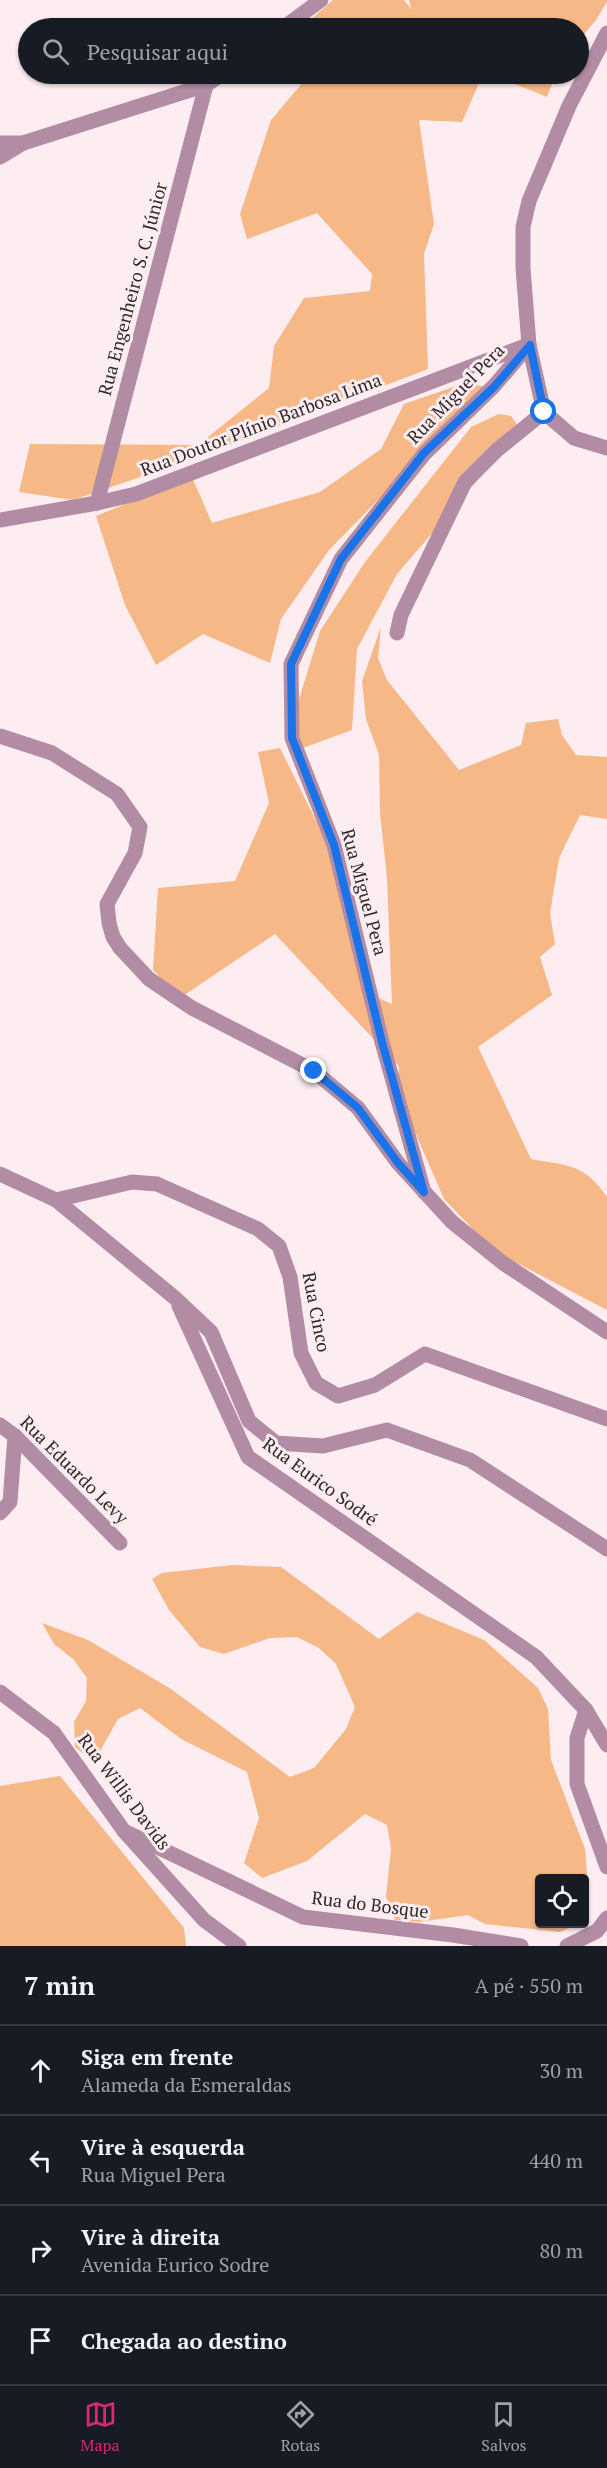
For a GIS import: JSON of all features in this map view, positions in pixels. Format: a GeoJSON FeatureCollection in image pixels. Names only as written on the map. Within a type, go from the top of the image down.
{"type":"FeatureCollection","features":[{"type":"Feature","properties":{"kind":"street"},"geometry":{"type":"LineString","coordinates":[[297,18],[321,0]]}},
{"type":"Feature","properties":{"kind":"street"},"geometry":{"type":"LineString","coordinates":[[589,68],[607,33]]}},
{"type":"Feature","properties":{"kind":"street"},"geometry":{"type":"LineString","coordinates":[[580,84],[529,201],[523,227],[523,268],[530,345],[544,412],[574,438],[607,448]]}},
{"type":"Feature","properties":{"kind":"street"},"geometry":{"type":"LineString","coordinates":[[0,157],[22,143],[206,85]]}},
{"type":"Feature","properties":{"kind":"street","name":"Rua Engenheiro S. C. Júnior"},"geometry":{"type":"LineString","coordinates":[[97,503],[206,85]]}},
{"type":"Feature","properties":{"kind":"street"},"geometry":{"type":"LineString","coordinates":[[0,143],[22,143]]}},
{"type":"Feature","properties":{"kind":"street","name":"Rua Doutor Plínio Barbosa Lima"},"geometry":{"type":"LineString","coordinates":[[0,520],[135,494],[530,345]]}},
{"type":"Feature","properties":{"kind":"street","name":"Rua Miguel Pera"},"geometry":{"type":"LineString","coordinates":[[530,345],[494,387],[424,453],[341,559],[291,664],[292,738],[334,845],[382,1042],[424,1192],[452,1221],[503,1263],[607,1332]]}},
{"type":"Feature","properties":{"kind":"street"},"geometry":{"type":"LineString","coordinates":[[397,633],[401,615],[465,482],[497,450],[544,412]]}},
{"type":"Feature","properties":{"kind":"street"},"geometry":{"type":"LineString","coordinates":[[0,736],[52,753],[117,794],[140,826],[135,853],[107,904],[111,930],[120,948],[148,979],[192,1008],[314,1071],[358,1108],[398,1163],[424,1192]]}},
{"type":"Feature","properties":{"kind":"street","name":"Rua Eurico Sodré"},"geometry":{"type":"LineString","coordinates":[[0,1174],[56,1200],[175,1298],[248,1457],[536,1657],[586,1710],[607,1744]]}},
{"type":"Feature","properties":{"kind":"street","name":"Rua Cinco"},"geometry":{"type":"LineString","coordinates":[[56,1200],[132,1182],[158,1184],[258,1229],[279,1246],[291,1277],[301,1353],[315,1383],[338,1396],[375,1385],[425,1354],[607,1419]]}},
{"type":"Feature","properties":{"kind":"street"},"geometry":{"type":"LineString","coordinates":[[175,1298],[211,1332],[249,1421],[276,1443],[323,1446],[387,1430],[470,1460],[607,1549]]}},
{"type":"Feature","properties":{"kind":"street","name":"Rua Eduardo Levy"},"geometry":{"type":"LineString","coordinates":[[0,1425],[15,1436],[120,1543]]}},
{"type":"Feature","properties":{"kind":"street"},"geometry":{"type":"LineString","coordinates":[[0,1513],[10,1502],[15,1436]]}},
{"type":"Feature","properties":{"kind":"street","name":"Rua Willis Davids"},"geometry":{"type":"LineString","coordinates":[[0,1692],[54,1733],[124,1831],[204,1920],[239,1946]]}},
{"type":"Feature","properties":{"kind":"street"},"geometry":{"type":"LineString","coordinates":[[586,1710],[577,1737],[577,1784],[607,1867]]}},
{"type":"Feature","properties":{"kind":"street","name":"Rua do Bosque"},"geometry":{"type":"LineString","coordinates":[[124,1831],[303,1917],[453,1935],[521,1946]]}},
{"type":"Feature","properties":{"kind":"street"},"geometry":{"type":"LineString","coordinates":[[567,1946],[597,1931],[607,1918]]}},
{"type":"Feature","properties":{"kind":"shaded area"},"geometry":{"type":"Polygon","coordinates":[[[333,0],[404,0],[411,9],[409,0],[607,0],[589,28],[589,18],[312,18],[333,0]]]}},
{"type":"Feature","properties":{"kind":"shaded area"},"geometry":{"type":"Polygon","coordinates":[[[301,84],[479,84],[462,122],[419,120],[434,224],[424,254],[428,369],[196,458],[73,500],[19,492],[30,444],[198,445],[269,388],[274,346],[304,298],[370,291],[372,274],[317,213],[247,239],[240,214],[271,120],[301,84]]]}},
{"type":"Feature","properties":{"kind":"shaded area"},"geometry":{"type":"Polygon","coordinates":[[[515,84],[552,84],[547,97],[515,84]]]}},
{"type":"Feature","properties":{"kind":"shaded area"},"geometry":{"type":"Polygon","coordinates":[[[465,383],[488,387],[329,550],[281,619],[270,663],[203,634],[156,665],[125,605],[96,516],[192,477],[212,523],[320,492],[381,449],[404,404],[465,383]]]}},
{"type":"Feature","properties":{"kind":"shaded area"},"geometry":{"type":"Polygon","coordinates":[[[499,414],[511,416],[518,426],[483,474],[397,574],[357,649],[352,730],[300,749],[297,706],[320,631],[365,562],[471,427],[499,414]]]}},
{"type":"Feature","properties":{"kind":"shaded area"},"geometry":{"type":"Polygon","coordinates":[[[381,627],[378,658],[387,680],[459,770],[521,745],[526,723],[558,719],[562,735],[576,755],[607,757],[607,819],[580,815],[559,858],[550,913],[555,944],[540,957],[552,995],[478,1047],[531,1159],[565,1165],[583,1172],[599,1186],[607,1197],[607,1310],[494,1251],[444,1199],[398,1093],[399,1066],[275,934],[180,998],[153,970],[158,888],[235,881],[269,803],[258,752],[280,748],[325,839],[367,993],[392,1004],[387,878],[380,813],[379,755],[366,719],[362,681],[381,627]]]}},
{"type":"Feature","properties":{"kind":"shaded area"},"geometry":{"type":"Polygon","coordinates":[[[233,1565],[281,1567],[379,1639],[417,1612],[484,1640],[538,1688],[548,1709],[551,1760],[585,1849],[587,1874],[535,1874],[535,1928],[569,1928],[560,1932],[485,1924],[468,1915],[419,1922],[395,1920],[386,1897],[391,1849],[387,1825],[365,1814],[307,1861],[262,1878],[244,1863],[259,1818],[247,1772],[181,1739],[140,1708],[118,1719],[94,1762],[75,1747],[74,1722],[86,1701],[87,1678],[73,1659],[54,1644],[42,1623],[88,1640],[171,1689],[290,1777],[314,1768],[346,1729],[355,1707],[336,1664],[319,1648],[297,1637],[270,1638],[224,1654],[200,1647],[169,1610],[152,1579],[162,1573],[233,1565]]]}},
{"type":"Feature","properties":{"kind":"shaded area"},"geometry":{"type":"Polygon","coordinates":[[[60,1776],[184,1928],[186,1946],[0,1946],[0,1786],[60,1776]]]}},
{"type":"Feature","properties":{"kind":"route"},"geometry":{"type":"LineString","coordinates":[[314,1071],[358,1108],[398,1163],[424,1192],[382,1042],[334,845],[292,738],[291,664],[341,559],[424,453],[494,387],[530,345],[544,412]]}}]}
